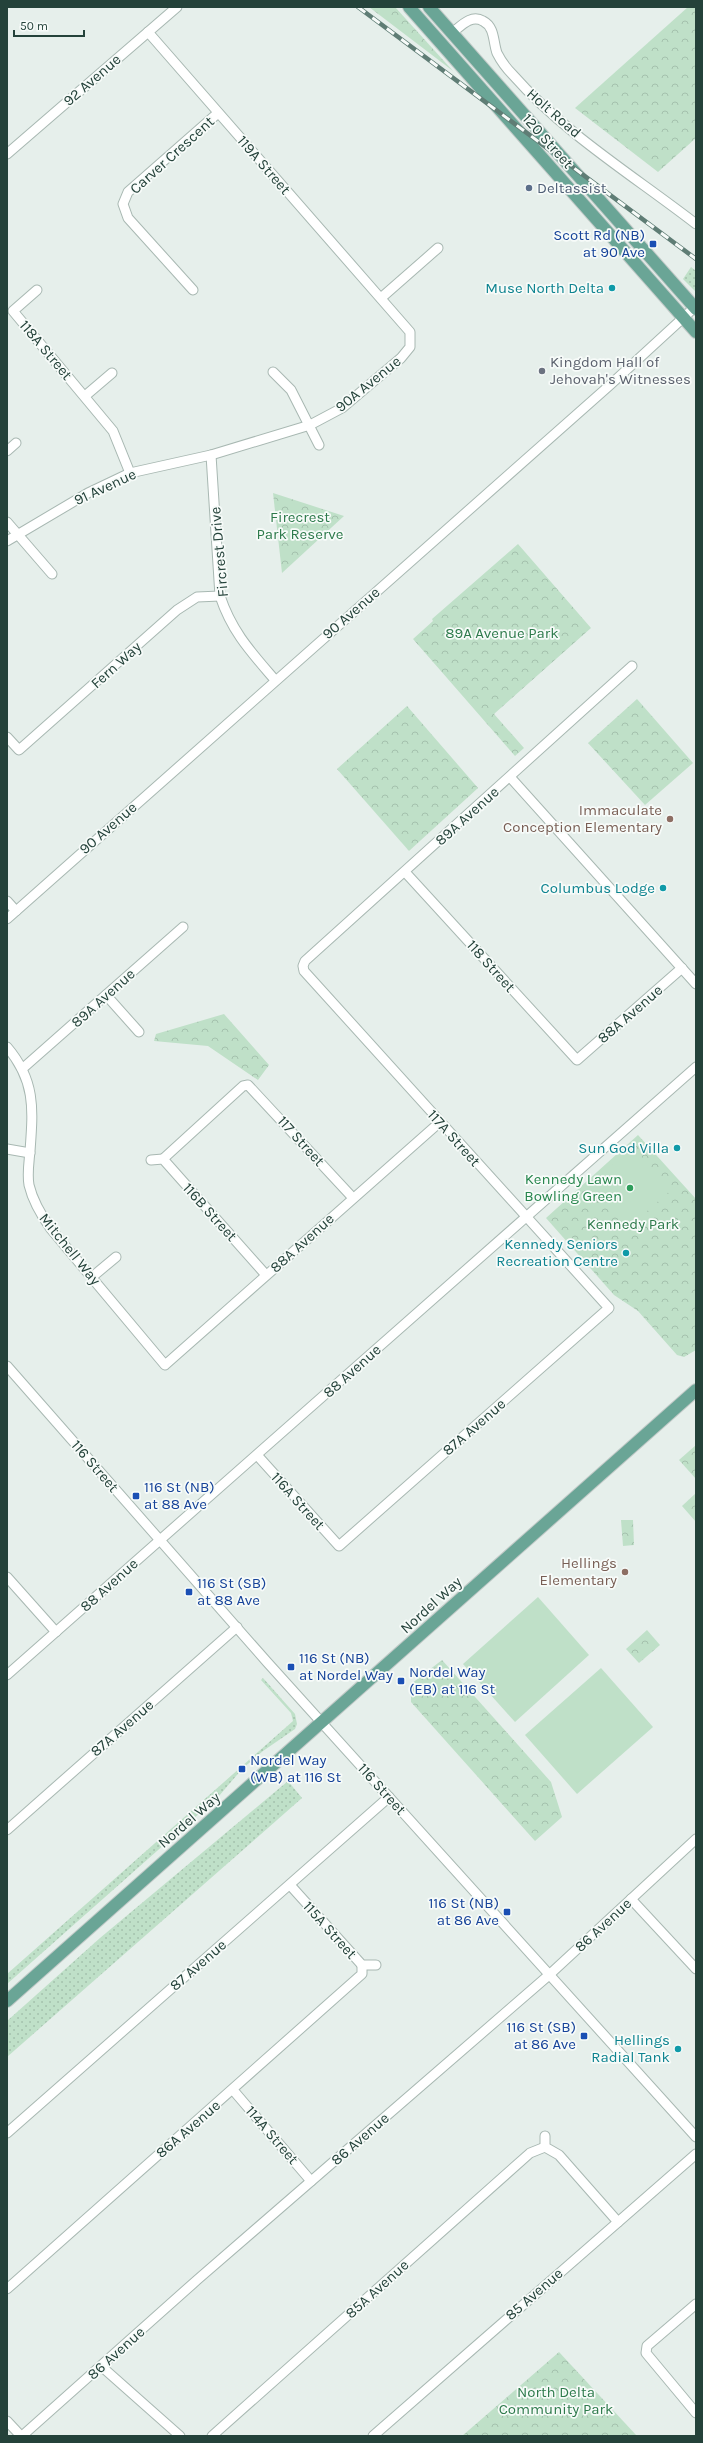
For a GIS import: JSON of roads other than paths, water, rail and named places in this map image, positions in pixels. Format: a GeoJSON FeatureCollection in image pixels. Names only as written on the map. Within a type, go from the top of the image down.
{"type":"FeatureCollection","features":[{"type":"Feature","properties":{"kind":"main road","name":"120 Street"},"geometry":{"type":"LineString","coordinates":[[409,7],[439,43],[696,332]]}},
{"type":"Feature","properties":{"kind":"main road","name":"120 Street"},"geometry":{"type":"LineString","coordinates":[[429,7],[695,308]]}},
{"type":"Feature","properties":{"kind":"main road"},"geometry":{"type":"LineString","coordinates":[[439,43],[452,33]]}},
{"type":"Feature","properties":{"kind":"main road"},"geometry":{"type":"LineString","coordinates":[[576,197],[586,197],[592,203],[605,207]]}},
{"type":"Feature","properties":{"kind":"main road","name":"Nordel Way"},"geometry":{"type":"LineString","coordinates":[[7,2001],[696,1390]]}},
{"type":"Feature","properties":{"kind":"street","name":"92 Avenue"},"geometry":{"type":"LineString","coordinates":[[7,154],[148,32],[173,8]]}},
{"type":"Feature","properties":{"kind":"street","name":"Holt Road"},"geometry":{"type":"LineString","coordinates":[[452,33],[471,19],[480,19],[485,22],[492,32],[500,58],[538,102],[555,118],[696,224]]}},
{"type":"Feature","properties":{"kind":"street","name":"119A Street"},"geometry":{"type":"LineString","coordinates":[[148,32],[410,332]]}},
{"type":"Feature","properties":{"kind":"street","name":"Carver Crescent"},"geometry":{"type":"LineString","coordinates":[[193,290],[128,218],[123,204],[128,192],[218,113]]}},
{"type":"Feature","properties":{"kind":"street"},"geometry":{"type":"LineString","coordinates":[[381,298],[438,248]]}},
{"type":"Feature","properties":{"kind":"street","name":"118A Street"},"geometry":{"type":"LineString","coordinates":[[37,290],[13,311],[113,431],[130,473]]}},
{"type":"Feature","properties":{"kind":"street","name":"90 Avenue"},"geometry":{"type":"LineString","coordinates":[[7,919],[695,308]]}},
{"type":"Feature","properties":{"kind":"street","name":"90A Avenue"},"geometry":{"type":"LineString","coordinates":[[211,455],[310,425],[342,408],[401,358],[410,347],[410,332]]}},
{"type":"Feature","properties":{"kind":"street"},"geometry":{"type":"LineString","coordinates":[[273,372],[291,390],[319,445]]}},
{"type":"Feature","properties":{"kind":"street"},"geometry":{"type":"LineString","coordinates":[[85,396],[112,373]]}},
{"type":"Feature","properties":{"kind":"street"},"geometry":{"type":"LineString","coordinates":[[7,451],[16,443]]}},
{"type":"Feature","properties":{"kind":"street","name":"Fircrest Drive"},"geometry":{"type":"LineString","coordinates":[[211,455],[220,596],[227,617],[238,637],[275,680]]}},
{"type":"Feature","properties":{"kind":"street","name":"91 Avenue"},"geometry":{"type":"LineString","coordinates":[[7,541],[88,493],[130,473],[211,455]]}},
{"type":"Feature","properties":{"kind":"street"},"geometry":{"type":"LineString","coordinates":[[7,522],[52,574]]}},
{"type":"Feature","properties":{"kind":"street","name":"Fern Way"},"geometry":{"type":"LineString","coordinates":[[7,737],[19,750],[177,610],[197,597],[220,596]]}},
{"type":"Feature","properties":{"kind":"street","name":"89A Avenue"},"geometry":{"type":"LineString","coordinates":[[302,966],[632,666]]}},
{"type":"Feature","properties":{"kind":"street"},"geometry":{"type":"LineString","coordinates":[[510,776],[696,984]]}},
{"type":"Feature","properties":{"kind":"street","name":"118 Street"},"geometry":{"type":"LineString","coordinates":[[405,872],[577,1060]]}},
{"type":"Feature","properties":{"kind":"street"},"geometry":{"type":"LineString","coordinates":[[7,901],[16,911]]}},
{"type":"Feature","properties":{"kind":"street","name":"89A Avenue"},"geometry":{"type":"LineString","coordinates":[[22,1068],[182,927]]}},
{"type":"Feature","properties":{"kind":"street","name":"117A Street"},"geometry":{"type":"LineString","coordinates":[[302,966],[304,971],[525,1218],[609,1308]]}},
{"type":"Feature","properties":{"kind":"street","name":"88A Avenue"},"geometry":{"type":"LineString","coordinates":[[577,1060],[682,968]]}},
{"type":"Feature","properties":{"kind":"street"},"geometry":{"type":"LineString","coordinates":[[106,995],[140,1032]]}},
{"type":"Feature","properties":{"kind":"street","name":"Mitchell Way"},"geometry":{"type":"LineString","coordinates":[[7,1047],[22,1068],[32,1103],[29,1184],[39,1211],[51,1229],[165,1365]]}},
{"type":"Feature","properties":{"kind":"street","name":"88 Avenue"},"geometry":{"type":"LineString","coordinates":[[7,1675],[696,1066]]}},
{"type":"Feature","properties":{"kind":"street","name":"117 Street"},"geometry":{"type":"LineString","coordinates":[[163,1159],[243,1086],[248,1085],[353,1198]]}},
{"type":"Feature","properties":{"kind":"street","name":"88A Avenue"},"geometry":{"type":"LineString","coordinates":[[165,1365],[440,1122]]}},
{"type":"Feature","properties":{"kind":"street"},"geometry":{"type":"LineString","coordinates":[[7,1149],[30,1153]]}},
{"type":"Feature","properties":{"kind":"street"},"geometry":{"type":"LineString","coordinates":[[151,1160],[163,1159]]}},
{"type":"Feature","properties":{"kind":"street","name":"116B Street"},"geometry":{"type":"LineString","coordinates":[[163,1159],[266,1275]]}},
{"type":"Feature","properties":{"kind":"street"},"geometry":{"type":"LineString","coordinates":[[92,1277],[116,1257]]}},
{"type":"Feature","properties":{"kind":"street","name":"87A Avenue"},"geometry":{"type":"LineString","coordinates":[[339,1546],[609,1308]]}},
{"type":"Feature","properties":{"kind":"street","name":"116 Street"},"geometry":{"type":"LineString","coordinates":[[7,1366],[322,1723],[548,1975],[696,2137]]}},
{"type":"Feature","properties":{"kind":"street","name":"116A Street"},"geometry":{"type":"LineString","coordinates":[[257,1455],[339,1546]]}},
{"type":"Feature","properties":{"kind":"street"},"geometry":{"type":"LineString","coordinates":[[7,1577],[56,1632]]}},
{"type":"Feature","properties":{"kind":"street","name":"87A Avenue"},"geometry":{"type":"LineString","coordinates":[[7,1830],[237,1627]]}},
{"type":"Feature","properties":{"kind":"street","name":"87 Avenue"},"geometry":{"type":"LineString","coordinates":[[7,2133],[389,1797]]}},
{"type":"Feature","properties":{"kind":"street","name":"86 Avenue"},"geometry":{"type":"LineString","coordinates":[[21,2436],[548,1975],[696,1839]]}},
{"type":"Feature","properties":{"kind":"street","name":"115A Street"},"geometry":{"type":"LineString","coordinates":[[290,1885],[362,1965],[376,1966]]}},
{"type":"Feature","properties":{"kind":"street"},"geometry":{"type":"LineString","coordinates":[[631,1899],[696,1969]]}},
{"type":"Feature","properties":{"kind":"street","name":"86A Avenue"},"geometry":{"type":"LineString","coordinates":[[7,2289],[362,1974],[362,1965]]}},
{"type":"Feature","properties":{"kind":"street","name":"114A Street"},"geometry":{"type":"LineString","coordinates":[[233,2090],[311,2181]]}},
{"type":"Feature","properties":{"kind":"street"},"geometry":{"type":"LineString","coordinates":[[545,2136],[545,2147],[559,2155],[618,2222]]}},
{"type":"Feature","properties":{"kind":"street","name":"85A Avenue"},"geometry":{"type":"LineString","coordinates":[[212,2436],[530,2153],[545,2147]]}},
{"type":"Feature","properties":{"kind":"street","name":"85 Avenue"},"geometry":{"type":"LineString","coordinates":[[373,2436],[696,2154]]}},
{"type":"Feature","properties":{"kind":"street"},"geometry":{"type":"LineString","coordinates":[[696,2304],[647,2346],[646,2353],[696,2413]]}},
{"type":"Feature","properties":{"kind":"street"},"geometry":{"type":"LineString","coordinates":[[101,2366],[180,2436]]}},
{"type":"Feature","properties":{"kind":"street"},"geometry":{"type":"LineString","coordinates":[[7,2421],[21,2436]]}},
{"type":"Feature","properties":{"kind":"railway"},"geometry":{"type":"LineString","coordinates":[[358,7],[696,259]]}},
{"type":"Feature","properties":{"kind":"place","name":"Deltassist"},"geometry":{"type":"Point","coordinates":[529,188]}},
{"type":"Feature","properties":{"kind":"place","name":"Scott Rd (NB) at 90 Ave"},"geometry":{"type":"Point","coordinates":[653,244]}},
{"type":"Feature","properties":{"kind":"place","name":"Muse North Delta"},"geometry":{"type":"Point","coordinates":[612,288]}},
{"type":"Feature","properties":{"kind":"place","name":"Kingdom Hall of Jehovah's Witnesses"},"geometry":{"type":"Point","coordinates":[542,371]}},
{"type":"Feature","properties":{"kind":"place","name":"Immaculate Conception Elementary"},"geometry":{"type":"Point","coordinates":[670,819]}},
{"type":"Feature","properties":{"kind":"place","name":"Columbus Lodge"},"geometry":{"type":"Point","coordinates":[663,888]}},
{"type":"Feature","properties":{"kind":"place","name":"Sun God Villa"},"geometry":{"type":"Point","coordinates":[677,1148]}},
{"type":"Feature","properties":{"kind":"place","name":"Kennedy Lawn Bowling Green"},"geometry":{"type":"Point","coordinates":[630,1188]}},
{"type":"Feature","properties":{"kind":"place","name":"Kennedy Seniors Recreation Centre"},"geometry":{"type":"Point","coordinates":[626,1253]}},
{"type":"Feature","properties":{"kind":"place","name":"116 St (NB) at 88 Ave"},"geometry":{"type":"Point","coordinates":[136,1496]}},
{"type":"Feature","properties":{"kind":"place","name":"Hellings Elementary"},"geometry":{"type":"Point","coordinates":[625,1572]}},
{"type":"Feature","properties":{"kind":"place","name":"116 St (SB) at 88 Ave"},"geometry":{"type":"Point","coordinates":[189,1592]}},
{"type":"Feature","properties":{"kind":"place","name":"116 St (NB) at Nordel Way"},"geometry":{"type":"Point","coordinates":[291,1667]}},
{"type":"Feature","properties":{"kind":"place","name":"Nordel Way (EB) at 116 St"},"geometry":{"type":"Point","coordinates":[401,1681]}},
{"type":"Feature","properties":{"kind":"place","name":"Nordel Way (WB) at 116 St"},"geometry":{"type":"Point","coordinates":[242,1769]}},
{"type":"Feature","properties":{"kind":"place","name":"116 St (NB) at 86 Ave"},"geometry":{"type":"Point","coordinates":[507,1912]}},
{"type":"Feature","properties":{"kind":"place","name":"116 St (SB) at 86 Ave"},"geometry":{"type":"Point","coordinates":[584,2036]}},
{"type":"Feature","properties":{"kind":"place","name":"Hellings Radial Tank"},"geometry":{"type":"Point","coordinates":[678,2049]}},
{"type":"Feature","properties":{"kind":"park label","name":"Firecrest Park Reserve"},"geometry":{"type":"Point","coordinates":[300,526]}},
{"type":"Feature","properties":{"kind":"park label","name":"89A Avenue Park"},"geometry":{"type":"Point","coordinates":[502,633]}},
{"type":"Feature","properties":{"kind":"park label","name":"Kennedy Park"},"geometry":{"type":"Point","coordinates":[633,1224]}},
{"type":"Feature","properties":{"kind":"park label","name":"North Delta Community Park"},"geometry":{"type":"Point","coordinates":[556,2400]}}]}
